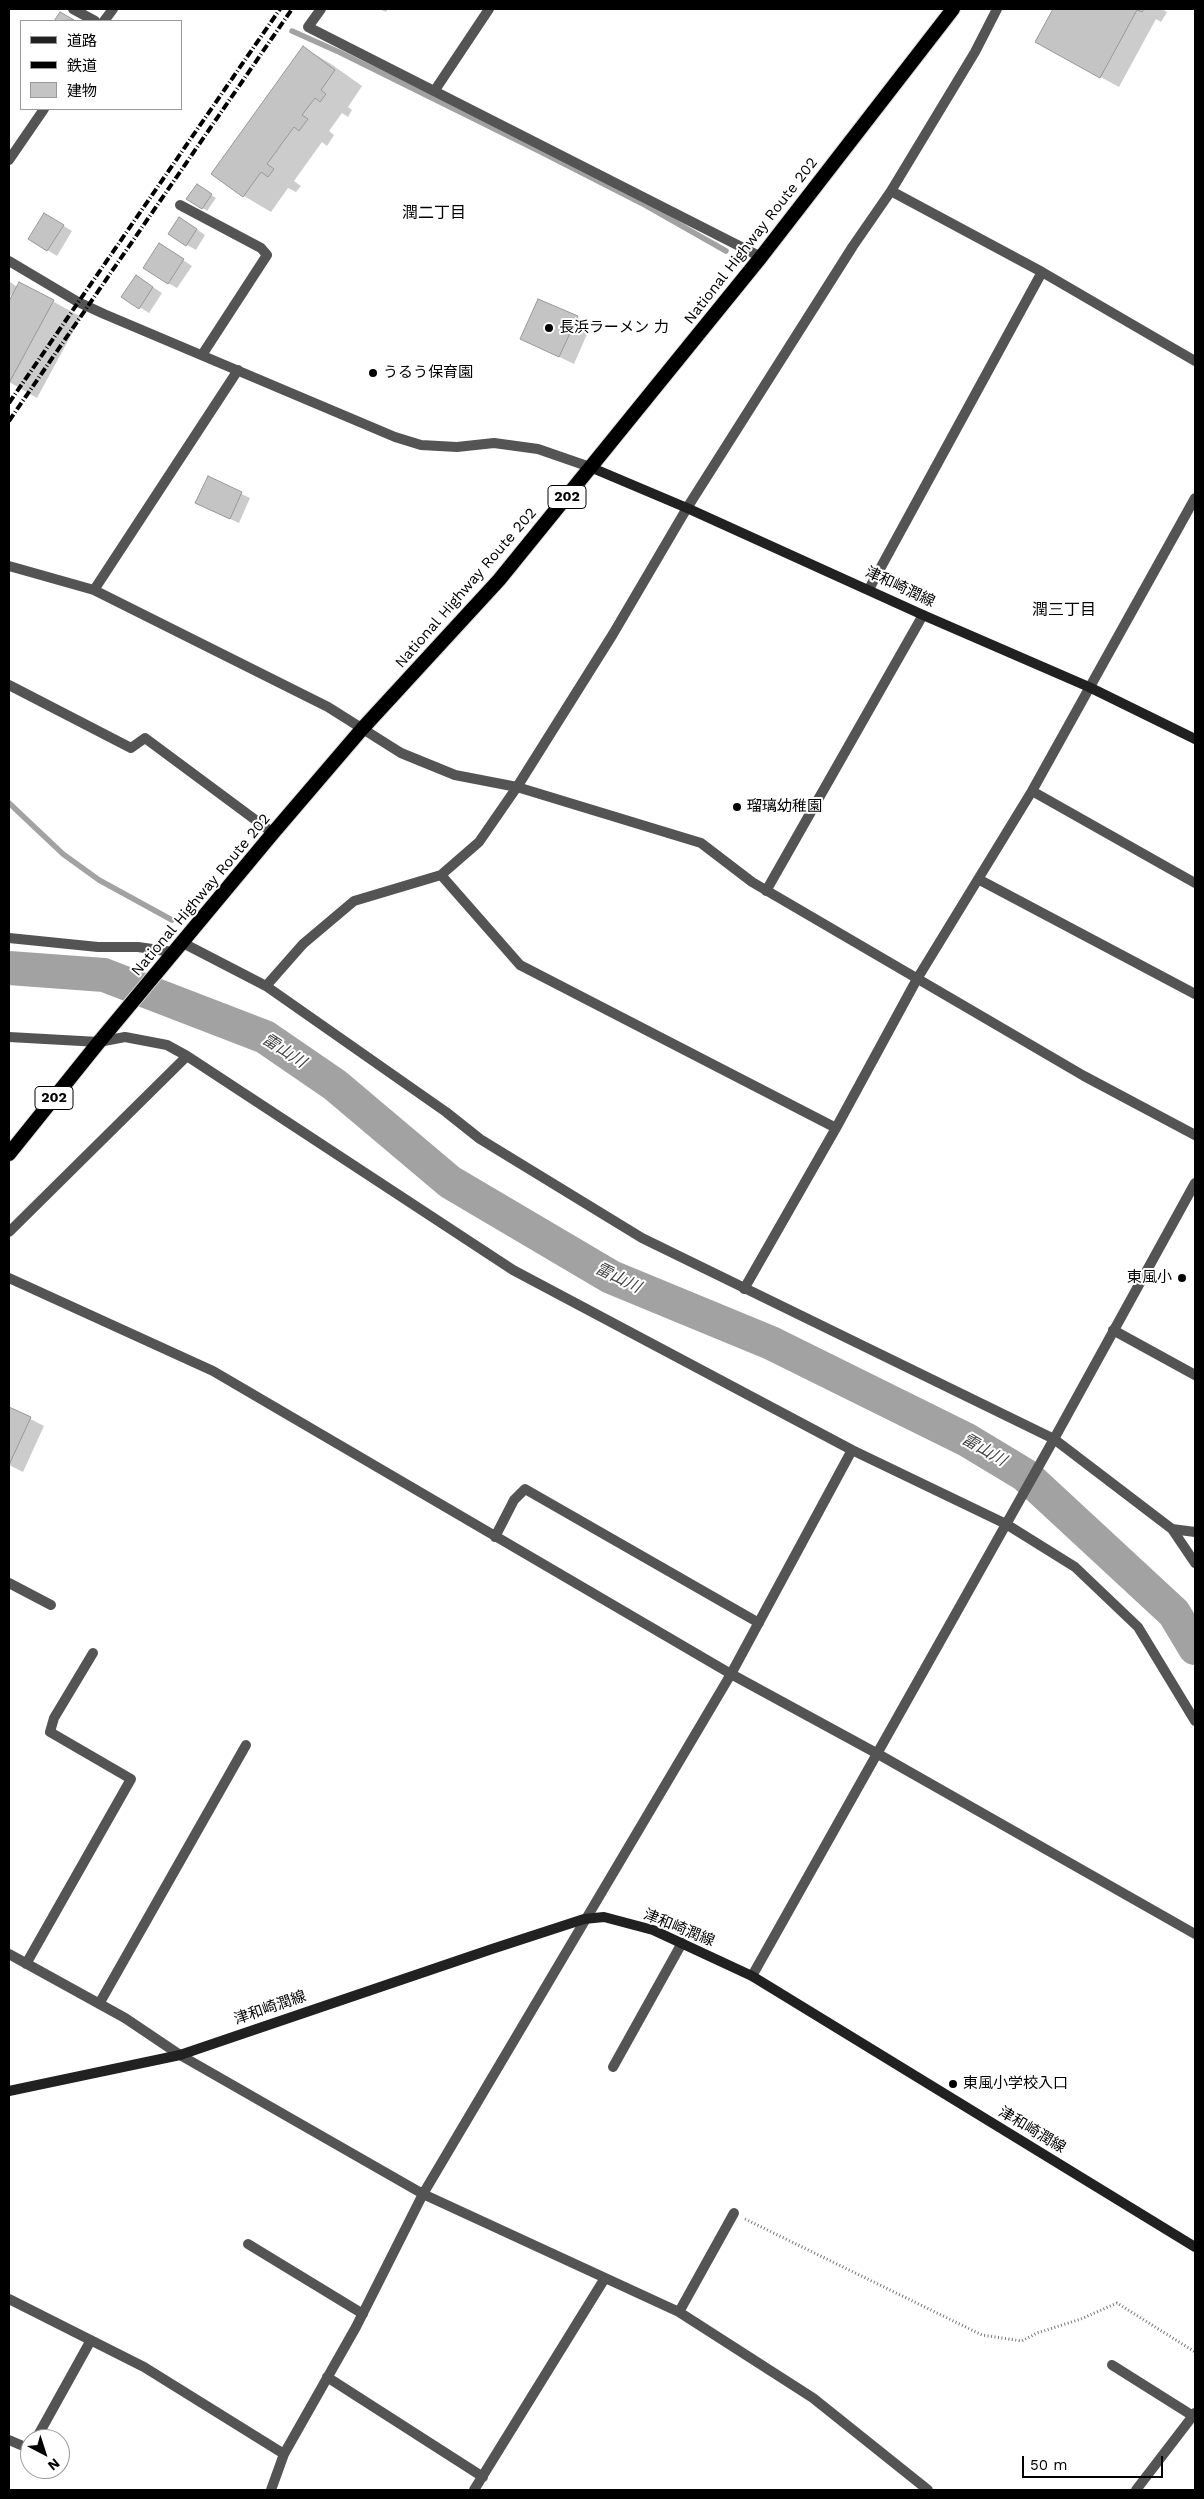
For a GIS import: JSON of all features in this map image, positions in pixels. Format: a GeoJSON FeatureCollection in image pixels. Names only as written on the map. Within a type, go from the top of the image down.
{"type":"FeatureCollection","features":[{"type":"Feature","properties":{"kind":"highway","name":"National Highway Route 202"},"geometry":{"type":"LineString","coordinates":[[9,1154],[177,947],[274,832],[362,729],[499,580],[761,257],[948,10]]}},
{"type":"Feature","properties":{"kind":"main road","name":"津和崎潤線"},"geometry":{"type":"LineString","coordinates":[[590,467],[687,508],[923,615],[1089,687],[1195,739]]}},
{"type":"Feature","properties":{"kind":"main road","name":"津和崎潤線"},"geometry":{"type":"LineString","coordinates":[[9,2091],[180,2055],[584,1919],[604,1917],[653,1930],[752,1976],[1195,2247]]}},
{"type":"Feature","properties":{"kind":"street"},"geometry":{"type":"LineString","coordinates":[[73,9],[93,20]]}},
{"type":"Feature","properties":{"kind":"street"},"geometry":{"type":"LineString","coordinates":[[105,20],[113,9]]}},
{"type":"Feature","properties":{"kind":"street"},"geometry":{"type":"LineString","coordinates":[[321,9],[308,27],[436,90],[761,257]]}},
{"type":"Feature","properties":{"kind":"street"},"geometry":{"type":"LineString","coordinates":[[436,90],[489,9]]}},
{"type":"Feature","properties":{"kind":"street"},"geometry":{"type":"LineString","coordinates":[[266,986],[303,944],[354,902],[441,875],[479,842],[518,787],[613,634],[687,508],[853,246],[891,192],[976,52],[997,9]]}},
{"type":"Feature","properties":{"kind":"street"},"geometry":{"type":"LineString","coordinates":[[9,160],[43,110]]}},
{"type":"Feature","properties":{"kind":"street"},"geometry":{"type":"LineString","coordinates":[[891,192],[1042,272],[1195,361]]}},
{"type":"Feature","properties":{"kind":"street"},"geometry":{"type":"LineString","coordinates":[[180,205],[261,248],[267,255],[202,355]]}},
{"type":"Feature","properties":{"kind":"street"},"geometry":{"type":"LineString","coordinates":[[9,261],[78,302],[395,437],[421,445],[457,446],[494,443],[538,449],[590,467]]}},
{"type":"Feature","properties":{"kind":"street"},"geometry":{"type":"LineString","coordinates":[[869,589],[1042,272]]}},
{"type":"Feature","properties":{"kind":"street"},"geometry":{"type":"LineString","coordinates":[[94,590],[238,370]]}},
{"type":"Feature","properties":{"kind":"street"},"geometry":{"type":"LineString","coordinates":[[744,1290],[836,1128],[917,979],[1032,791],[1195,498]]}},
{"type":"Feature","properties":{"kind":"street"},"geometry":{"type":"LineString","coordinates":[[9,566],[94,590],[328,706],[401,753],[455,775],[518,787],[701,842],[766,891],[1084,1076],[1195,1135]]}},
{"type":"Feature","properties":{"kind":"street"},"geometry":{"type":"LineString","coordinates":[[766,891],[923,615]]}},
{"type":"Feature","properties":{"kind":"street"},"geometry":{"type":"LineString","coordinates":[[9,685],[131,748],[145,738],[274,832]]}},
{"type":"Feature","properties":{"kind":"street"},"geometry":{"type":"LineString","coordinates":[[1032,791],[1195,884]]}},
{"type":"Feature","properties":{"kind":"street"},"geometry":{"type":"LineString","coordinates":[[441,875],[520,965],[836,1128]]}},
{"type":"Feature","properties":{"kind":"street"},"geometry":{"type":"LineString","coordinates":[[978,879],[1195,994]]}},
{"type":"Feature","properties":{"kind":"street"},"geometry":{"type":"LineString","coordinates":[[9,938],[98,947],[177,947],[266,986],[446,1112],[480,1139],[642,1238],[744,1290],[1054,1439],[1172,1529],[1195,1563]]}},
{"type":"Feature","properties":{"kind":"street"},"geometry":{"type":"LineString","coordinates":[[9,1036],[99,1042],[125,1037],[167,1045],[188,1056],[513,1270],[852,1450],[1006,1524],[1075,1567],[1138,1627],[1195,1721]]}},
{"type":"Feature","properties":{"kind":"street"},"geometry":{"type":"LineString","coordinates":[[9,1232],[188,1056]]}},
{"type":"Feature","properties":{"kind":"street"},"geometry":{"type":"LineString","coordinates":[[752,1976],[1054,1439],[1195,1183]]}},
{"type":"Feature","properties":{"kind":"street"},"geometry":{"type":"LineString","coordinates":[[9,1278],[213,1371],[731,1674],[878,1754],[1195,1934]]}},
{"type":"Feature","properties":{"kind":"street"},"geometry":{"type":"LineString","coordinates":[[1113,1330],[1195,1375]]}},
{"type":"Feature","properties":{"kind":"street"},"geometry":{"type":"LineString","coordinates":[[271,2490],[284,2454],[363,2314],[423,2194],[584,1919],[731,1674],[852,1450]]}},
{"type":"Feature","properties":{"kind":"street"},"geometry":{"type":"LineString","coordinates":[[495,1537],[514,1500],[525,1489],[759,1622]]}},
{"type":"Feature","properties":{"kind":"street"},"geometry":{"type":"LineString","coordinates":[[1172,1529],[1195,1532]]}},
{"type":"Feature","properties":{"kind":"street"},"geometry":{"type":"LineString","coordinates":[[10,1586],[52,1605]]}},
{"type":"Feature","properties":{"kind":"street"},"geometry":{"type":"LineString","coordinates":[[26,1964],[131,1779],[50,1732],[54,1718],[93,1653]]}},
{"type":"Feature","properties":{"kind":"street"},"geometry":{"type":"LineString","coordinates":[[99,2004],[246,1746]]}},
{"type":"Feature","properties":{"kind":"street"},"geometry":{"type":"LineString","coordinates":[[613,2067],[682,1943]]}},
{"type":"Feature","properties":{"kind":"street"},"geometry":{"type":"LineString","coordinates":[[9,1954],[126,2018],[180,2055],[423,2194],[679,2312],[813,2398],[928,2490]]}},
{"type":"Feature","properties":{"kind":"street"},"geometry":{"type":"LineString","coordinates":[[679,2312],[734,2213]]}},
{"type":"Feature","properties":{"kind":"street"},"geometry":{"type":"LineString","coordinates":[[248,2244],[363,2314]]}},
{"type":"Feature","properties":{"kind":"street"},"geometry":{"type":"LineString","coordinates":[[474,2490],[605,2278]]}},
{"type":"Feature","properties":{"kind":"street"},"geometry":{"type":"LineString","coordinates":[[9,2299],[144,2367],[284,2454]]}},
{"type":"Feature","properties":{"kind":"street"},"geometry":{"type":"LineString","coordinates":[[42,2429],[91,2340]]}},
{"type":"Feature","properties":{"kind":"street"},"geometry":{"type":"LineString","coordinates":[[1112,2364],[1194,2415],[1136,2490]]}},
{"type":"Feature","properties":{"kind":"street"},"geometry":{"type":"LineString","coordinates":[[327,2377],[483,2477]]}},
{"type":"Feature","properties":{"kind":"path"},"geometry":{"type":"LineString","coordinates":[[734,2213],[982,2336],[1022,2341],[1037,2333],[1081,2319],[1117,2303],[1195,2352]]}},
{"type":"Feature","properties":{"kind":"building"},"geometry":{"type":"Polygon","coordinates":[[[1053,9],[1144,9],[1142,12],[1137,10],[1100,78],[1035,42],[1053,9]]]}},
{"type":"Feature","properties":{"kind":"building"},"geometry":{"type":"Polygon","coordinates":[[[60,12],[74,20],[55,20],[60,12]]]}},
{"type":"Feature","properties":{"kind":"building"},"geometry":{"type":"Polygon","coordinates":[[[303,46],[335,70],[321,90],[326,94],[320,102],[315,98],[302,115],[308,119],[299,131],[294,127],[267,164],[274,169],[268,177],[261,172],[243,197],[211,174],[303,46]]]}},
{"type":"Feature","properties":{"kind":"building"},"geometry":{"type":"Polygon","coordinates":[[[197,184],[212,194],[202,209],[186,199],[197,184]]]}},
{"type":"Feature","properties":{"kind":"building"},"geometry":{"type":"Polygon","coordinates":[[[44,213],[64,225],[47,251],[28,239],[44,213]]]}},
{"type":"Feature","properties":{"kind":"building"},"geometry":{"type":"Polygon","coordinates":[[[179,217],[197,229],[186,246],[168,234],[179,217]]]}},
{"type":"Feature","properties":{"kind":"building"},"geometry":{"type":"Polygon","coordinates":[[[159,243],[184,259],[168,284],[143,268],[159,243]]]}},
{"type":"Feature","properties":{"kind":"building"},"geometry":{"type":"Polygon","coordinates":[[[136,275],[153,287],[139,309],[121,297],[136,275]]]}},
{"type":"Feature","properties":{"kind":"building"},"geometry":{"type":"Polygon","coordinates":[[[19,282],[54,300],[9,383],[9,301],[19,282]]]}},
{"type":"Feature","properties":{"kind":"building","name":"長浜ラーメン 力"},"geometry":{"type":"Polygon","coordinates":[[[538,299],[578,316],[559,357],[520,339],[538,299]]]}},
{"type":"Feature","properties":{"kind":"building"},"geometry":{"type":"Polygon","coordinates":[[[208,476],[242,492],[230,519],[195,503],[208,476]]]}},
{"type":"Feature","properties":{"kind":"building"},"geometry":{"type":"Polygon","coordinates":[[[9,1407],[31,1417],[9,1465],[9,1407]]]}},
{"type":"Feature","properties":{"kind":"waterway"},"geometry":{"type":"LineString","coordinates":[[292,31],[339,52],[539,151],[645,205],[726,251]]}},
{"type":"Feature","properties":{"kind":"waterway"},"geometry":{"type":"LineString","coordinates":[[9,803],[63,854],[99,880],[172,920]]}},
{"type":"Feature","properties":{"kind":"waterway","name":"雷山川"},"geometry":{"type":"LineString","coordinates":[[9,968],[104,975],[265,1037],[335,1085],[450,1182],[611,1277],[771,1343],[967,1440],[1025,1475],[1174,1613],[1195,1648]]}},
{"type":"Feature","properties":{"kind":"railway"},"geometry":{"type":"LineString","coordinates":[[9,403],[280,9]]}},
{"type":"Feature","properties":{"kind":"railway"},"geometry":{"type":"LineString","coordinates":[[9,421],[292,9]]}},
{"type":"Feature","properties":{"kind":"place","name":"長浜ラーメン 力"},"geometry":{"type":"Point","coordinates":[549,328]}},
{"type":"Feature","properties":{"kind":"place","name":"うるう保育園"},"geometry":{"type":"Point","coordinates":[373,373]}},
{"type":"Feature","properties":{"kind":"place","name":"瑠璃幼稚園"},"geometry":{"type":"Point","coordinates":[737,807]}},
{"type":"Feature","properties":{"kind":"place","name":"東風小"},"geometry":{"type":"Point","coordinates":[1182,1278]}},
{"type":"Feature","properties":{"kind":"place","name":"東風小学校入口"},"geometry":{"type":"Point","coordinates":[953,2084]}},
{"type":"Feature","properties":{"kind":"district","name":"潤二丁目"},"geometry":{"type":"Point","coordinates":[434,213]}},
{"type":"Feature","properties":{"kind":"district","name":"潤三丁目"},"geometry":{"type":"Point","coordinates":[1064,610]}}]}
